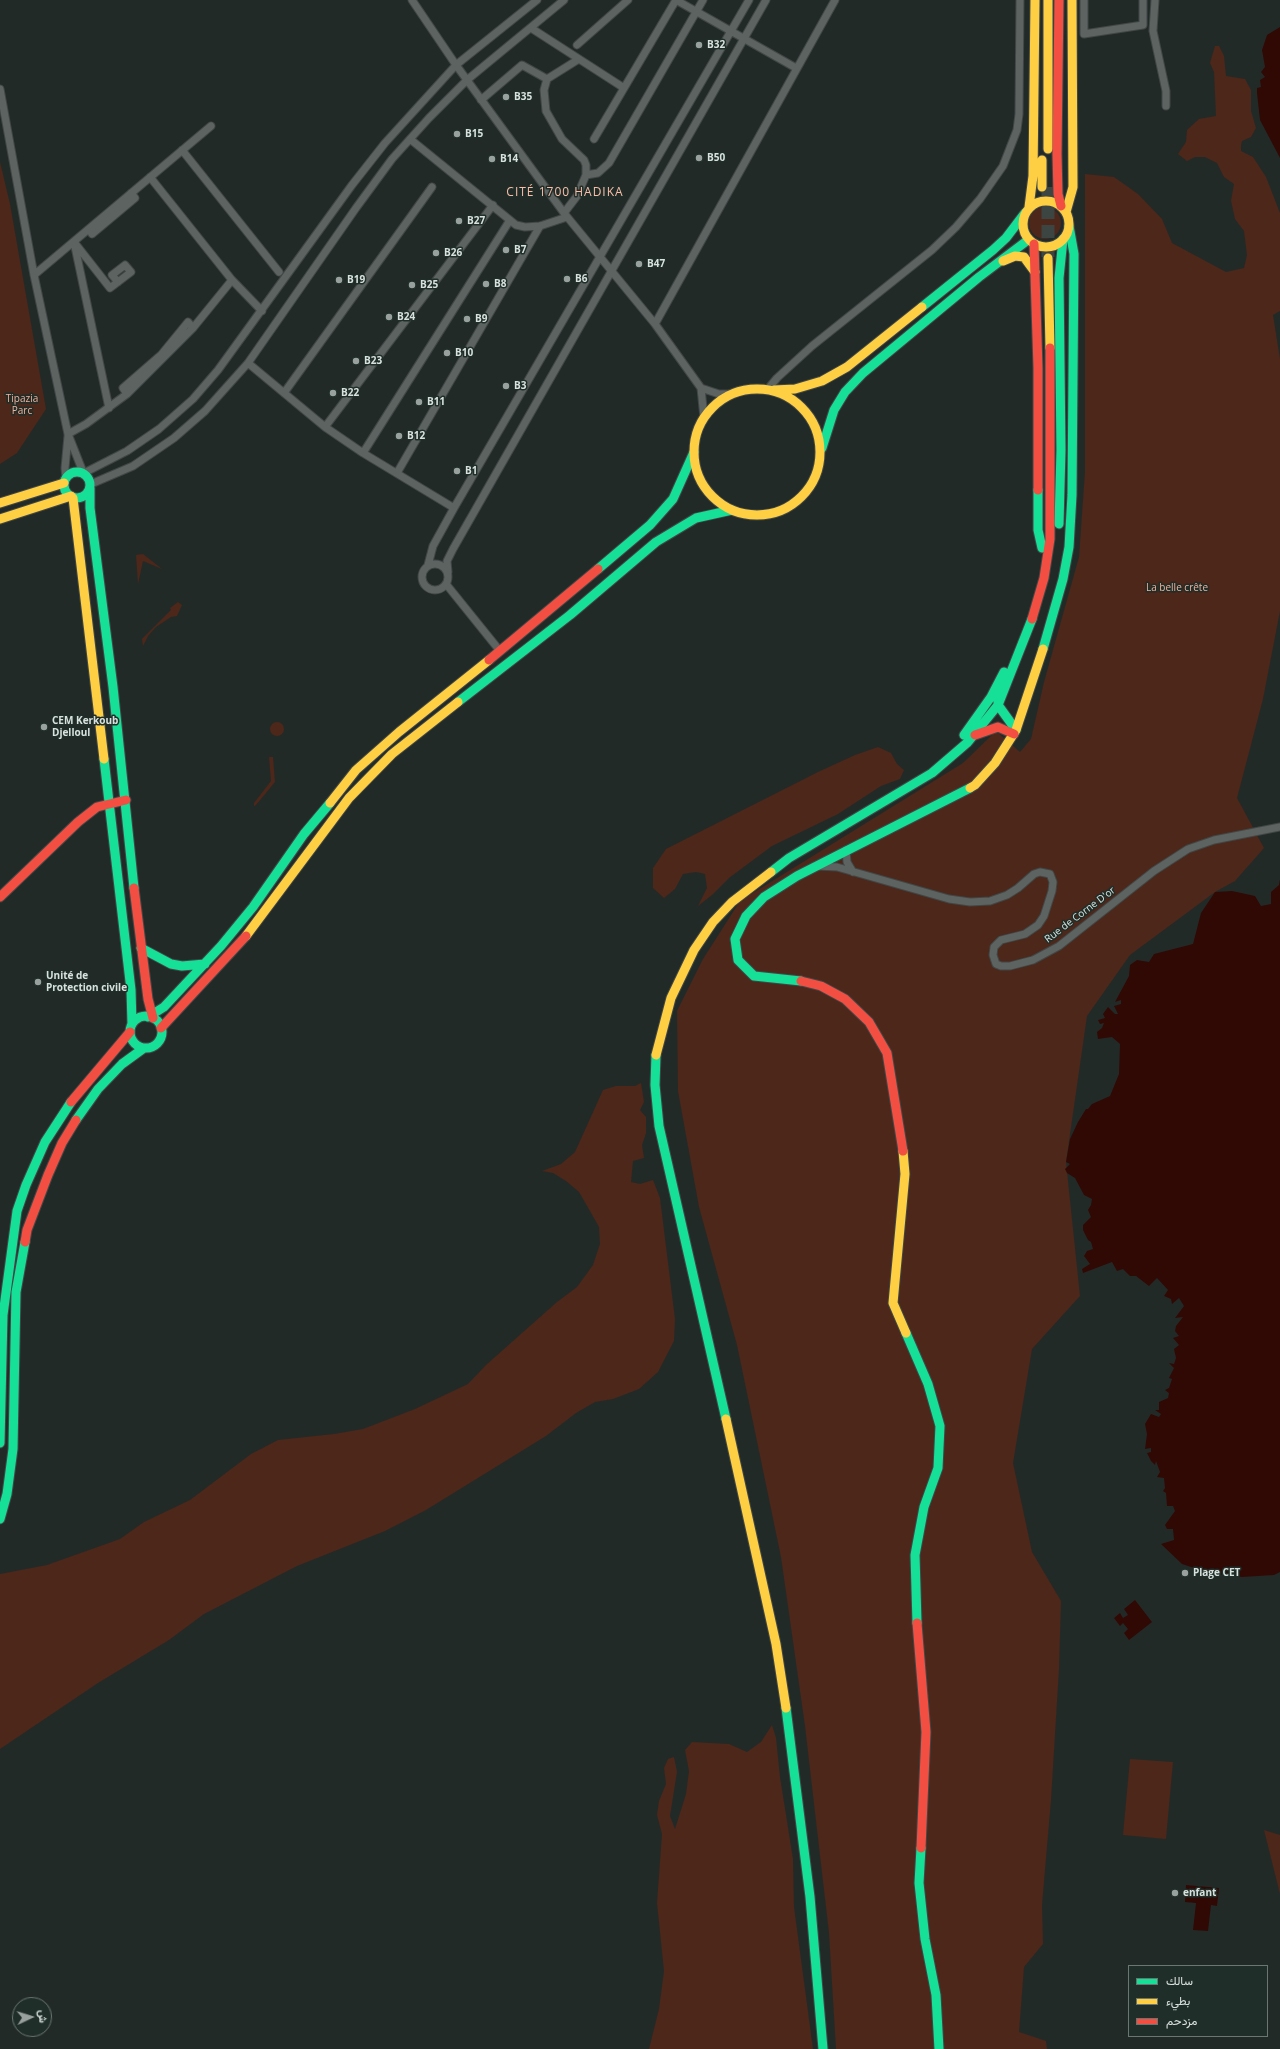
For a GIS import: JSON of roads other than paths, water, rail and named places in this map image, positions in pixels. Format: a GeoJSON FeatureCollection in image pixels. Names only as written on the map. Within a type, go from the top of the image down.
{"type":"FeatureCollection","features":[{"type":"Feature","properties":{"kind":"main road"},"geometry":{"type":"LineString","coordinates":[[1035,0],[1033,176],[1027,210],[1022,226],[1031,242],[1035,273],[1038,368],[1038,530],[1042,548]]}},
{"type":"Feature","properties":{"kind":"main road"},"geometry":{"type":"LineString","coordinates":[[1042,0],[1045,187],[1048,0]]}},
{"type":"Feature","properties":{"kind":"main road"},"geometry":{"type":"LineString","coordinates":[[939,2049],[936,1995],[925,1938],[919,1883],[926,1732],[917,1628],[915,1555],[924,1507],[938,1468],[940,1426],[928,1384],[892,1303],[905,1174],[900,1128],[888,1053],[869,1022],[845,999],[821,986],[795,979],[754,976],[738,960],[735,939],[746,916],[764,897],[813,866],[924,812],[975,785],[995,764],[1015,732],[1050,629],[1063,580],[1069,547],[1072,495],[1074,254],[1069,226],[1058,194],[1057,154],[1059,0]]}},
{"type":"Feature","properties":{"kind":"main road"},"geometry":{"type":"LineString","coordinates":[[1063,209],[1073,187],[1072,0]]}},
{"type":"Feature","properties":{"kind":"main road"},"geometry":{"type":"LineString","coordinates":[[151,1017],[164,1007],[205,964],[241,922],[304,834],[321,816],[356,770],[398,732],[500,651],[662,513],[678,489],[694,452],[697,434],[704,418],[716,404],[731,394],[749,390],[795,389],[822,380],[848,367],[993,250],[1006,238],[1027,210],[1035,203],[1048,200],[1063,209]]}},
{"type":"Feature","properties":{"kind":"main road"},"geometry":{"type":"LineString","coordinates":[[1048,556],[1057,533],[1060,510],[1059,278],[1063,239],[1069,226]]}},
{"type":"Feature","properties":{"kind":"main road"},"geometry":{"type":"LineString","coordinates":[[694,452],[697,470],[704,487],[717,501],[732,510],[751,515],[770,514],[788,508],[803,496],[814,480],[820,454],[834,410],[846,392],[863,373],[994,265],[1031,242],[1050,247],[1063,239]]}},
{"type":"Feature","properties":{"kind":"main road"},"geometry":{"type":"LineString","coordinates":[[994,265],[1007,259],[1020,256],[1027,260],[1035,273]]}},
{"type":"Feature","properties":{"kind":"main road"},"geometry":{"type":"LineString","coordinates":[[656,1055],[671,998],[682,973],[694,950],[713,922],[727,907],[789,858],[932,773],[958,752],[998,705],[1029,631],[1040,596],[1048,556],[1051,518],[1046,259],[1045,514],[1042,548],[1027,610],[1013,652],[1004,672],[991,696],[970,726],[946,752],[913,776],[762,872],[729,898],[709,920],[681,965],[671,990],[660,1024],[656,1055],[655,1084],[659,1126],[750,1523],[776,1644],[789,1730],[810,1897],[823,2049]]}},
{"type":"Feature","properties":{"kind":"main road"},"geometry":{"type":"LineString","coordinates":[[767,390],[784,395],[799,405],[807,414],[818,436],[820,454]]}},
{"type":"Feature","properties":{"kind":"main road"},"geometry":{"type":"LineString","coordinates":[[0,503],[65,481],[72,473],[84,473],[90,480],[90,508],[113,687],[141,948],[151,1017]]}},
{"type":"Feature","properties":{"kind":"main road"},"geometry":{"type":"LineString","coordinates":[[65,481],[66,491],[72,497],[110,803],[131,990],[131,1028],[134,1042],[144,1048]]}},
{"type":"Feature","properties":{"kind":"main road"},"geometry":{"type":"LineString","coordinates":[[0,519],[72,497],[86,496],[91,486]]}},
{"type":"Feature","properties":{"kind":"main road"},"geometry":{"type":"LineString","coordinates":[[161,1028],[249,932],[349,798],[392,754],[570,615],[656,542],[682,524],[696,518],[732,510]]}},
{"type":"Feature","properties":{"kind":"main road"},"geometry":{"type":"LineString","coordinates":[[1004,672],[998,693],[998,705],[1015,732]]}},
{"type":"Feature","properties":{"kind":"main road"},"geometry":{"type":"LineString","coordinates":[[974,735],[998,727],[1015,732]]}},
{"type":"Feature","properties":{"kind":"main road"},"geometry":{"type":"LineString","coordinates":[[0,897],[78,822],[97,807],[126,800]]}},
{"type":"Feature","properties":{"kind":"main road"},"geometry":{"type":"LineString","coordinates":[[141,948],[150,955],[171,964],[194,966],[205,964]]}},
{"type":"Feature","properties":{"kind":"main road"},"geometry":{"type":"LineString","coordinates":[[0,1443],[3,1315],[17,1210],[45,1142],[57,1121],[73,1099],[103,1065],[140,1017],[151,1017],[158,1022],[161,1028],[161,1036],[158,1042],[153,1046],[144,1048],[122,1064],[98,1089],[73,1124],[62,1142],[27,1230],[21,1258],[16,1306],[13,1449],[7,1494],[0,1519]]}},
{"type":"Feature","properties":{"kind":"street"},"geometry":{"type":"LineString","coordinates":[[412,0],[481,100],[566,215],[655,324],[701,388],[704,418]]}},
{"type":"Feature","properties":{"kind":"street"},"geometry":{"type":"LineString","coordinates":[[0,89],[34,275],[68,434],[84,473],[127,451],[159,429],[193,399],[218,370],[352,185],[385,143],[456,65],[537,0]]}},
{"type":"Feature","properties":{"kind":"street"},"geometry":{"type":"LineString","coordinates":[[91,486],[133,466],[174,438],[205,411],[248,363],[356,208],[392,159],[410,138],[467,80],[564,0]]}},
{"type":"Feature","properties":{"kind":"street"},"geometry":{"type":"LineString","coordinates":[[577,45],[628,0]]}},
{"type":"Feature","properties":{"kind":"street"},"geometry":{"type":"LineString","coordinates":[[594,139],[676,0],[796,68]]}},
{"type":"Feature","properties":{"kind":"street"},"geometry":{"type":"LineString","coordinates":[[586,175],[598,173],[609,163],[703,0]]}},
{"type":"Feature","properties":{"kind":"street"},"geometry":{"type":"LineString","coordinates":[[749,0],[732,32],[600,255],[433,546],[428,565],[422,576],[427,588],[435,590],[446,584],[449,576],[449,556],[766,0]]}},
{"type":"Feature","properties":{"kind":"street"},"geometry":{"type":"LineString","coordinates":[[655,324],[835,0]]}},
{"type":"Feature","properties":{"kind":"street"},"geometry":{"type":"LineString","coordinates":[[767,390],[777,378],[807,350],[932,250],[977,204],[1003,166],[1017,130],[1019,114],[1020,0]]}},
{"type":"Feature","properties":{"kind":"street"},"geometry":{"type":"LineString","coordinates":[[1084,0],[1084,34],[1143,25],[1143,0]]}},
{"type":"Feature","properties":{"kind":"street"},"geometry":{"type":"LineString","coordinates":[[1154,0],[1153,31],[1166,91],[1166,106]]}},
{"type":"Feature","properties":{"kind":"street"},"geometry":{"type":"LineString","coordinates":[[531,28],[624,88]]}},
{"type":"Feature","properties":{"kind":"street"},"geometry":{"type":"LineString","coordinates":[[410,138],[516,225],[524,227],[540,226],[566,215],[577,196],[586,175],[584,160],[562,139],[546,111],[544,90],[547,79],[579,59]]}},
{"type":"Feature","properties":{"kind":"street"},"geometry":{"type":"LineString","coordinates":[[481,100],[522,65],[547,79]]}},
{"type":"Feature","properties":{"kind":"street"},"geometry":{"type":"LineString","coordinates":[[34,275],[89,229],[92,234],[135,198],[131,192],[211,126]]}},
{"type":"Feature","properties":{"kind":"street"},"geometry":{"type":"LineString","coordinates":[[182,150],[279,272]]}},
{"type":"Feature","properties":{"kind":"street"},"geometry":{"type":"LineString","coordinates":[[150,177],[232,280],[262,311]]}},
{"type":"Feature","properties":{"kind":"street"},"geometry":{"type":"LineString","coordinates":[[284,393],[432,187]]}},
{"type":"Feature","properties":{"kind":"street"},"geometry":{"type":"LineString","coordinates":[[325,427],[493,205]]}},
{"type":"Feature","properties":{"kind":"street"},"geometry":{"type":"LineString","coordinates":[[363,453],[510,220]]}},
{"type":"Feature","properties":{"kind":"street"},"geometry":{"type":"LineString","coordinates":[[397,473],[540,226]]}},
{"type":"Feature","properties":{"kind":"street"},"geometry":{"type":"LineString","coordinates":[[74,242],[110,288],[118,282]]}},
{"type":"Feature","properties":{"kind":"street"},"geometry":{"type":"LineString","coordinates":[[74,242],[109,408]]}},
{"type":"Feature","properties":{"kind":"street"},"geometry":{"type":"LineString","coordinates":[[68,434],[86,424],[127,394],[123,388],[161,355],[188,322],[193,328],[232,280]]}},
{"type":"Feature","properties":{"kind":"street"},"geometry":{"type":"LineString","coordinates":[[248,363],[325,427],[363,453],[454,508]]}},
{"type":"Feature","properties":{"kind":"street"},"geometry":{"type":"LineString","coordinates":[[701,388],[719,394],[731,394]]}},
{"type":"Feature","properties":{"kind":"street"},"geometry":{"type":"LineString","coordinates":[[65,481],[68,434]]}},
{"type":"Feature","properties":{"kind":"street"},"geometry":{"type":"LineString","coordinates":[[428,565],[442,565],[448,572]]}},
{"type":"Feature","properties":{"kind":"street"},"geometry":{"type":"LineString","coordinates":[[446,584],[500,651]]}},
{"type":"Feature","properties":{"kind":"street","name":"Rue de Corne D'or"},"geometry":{"type":"LineString","coordinates":[[853,872],[913,888],[949,900],[970,902],[990,901],[1007,895],[1018,888],[1034,874],[1040,872],[1050,874],[1053,882],[1052,891],[1044,916],[1038,925],[1025,934],[1000,940],[994,947],[993,955],[996,964],[1001,966],[1010,966],[1033,960],[1059,946],[1154,871],[1188,849],[1214,840],[1280,826]]}},
{"type":"Feature","properties":{"kind":"street"},"geometry":{"type":"LineString","coordinates":[[846,850],[847,862],[853,872]]}},
{"type":"Feature","properties":{"kind":"street"},"geometry":{"type":"LineString","coordinates":[[813,866],[829,866],[853,872]]}},
{"type":"Feature","properties":{"kind":"tunnel"},"geometry":{"type":"LineString","coordinates":[[1048,187],[1048,258]]}},
{"type":"Feature","properties":{"kind":"place","name":"B32"},"geometry":{"type":"Point","coordinates":[699,45]}},
{"type":"Feature","properties":{"kind":"place","name":"B35"},"geometry":{"type":"Point","coordinates":[506,97]}},
{"type":"Feature","properties":{"kind":"place","name":"B15"},"geometry":{"type":"Point","coordinates":[457,134]}},
{"type":"Feature","properties":{"kind":"place","name":"B50"},"geometry":{"type":"Point","coordinates":[699,158]}},
{"type":"Feature","properties":{"kind":"place","name":"B14"},"geometry":{"type":"Point","coordinates":[492,159]}},
{"type":"Feature","properties":{"kind":"place","name":"B27"},"geometry":{"type":"Point","coordinates":[459,221]}},
{"type":"Feature","properties":{"kind":"place","name":"B7"},"geometry":{"type":"Point","coordinates":[506,250]}},
{"type":"Feature","properties":{"kind":"place","name":"B26"},"geometry":{"type":"Point","coordinates":[436,253]}},
{"type":"Feature","properties":{"kind":"place","name":"B47"},"geometry":{"type":"Point","coordinates":[639,264]}},
{"type":"Feature","properties":{"kind":"place","name":"B6"},"geometry":{"type":"Point","coordinates":[567,279]}},
{"type":"Feature","properties":{"kind":"place","name":"B19"},"geometry":{"type":"Point","coordinates":[339,280]}},
{"type":"Feature","properties":{"kind":"place","name":"B8"},"geometry":{"type":"Point","coordinates":[486,284]}},
{"type":"Feature","properties":{"kind":"place","name":"B25"},"geometry":{"type":"Point","coordinates":[412,285]}},
{"type":"Feature","properties":{"kind":"place","name":"B24"},"geometry":{"type":"Point","coordinates":[389,317]}},
{"type":"Feature","properties":{"kind":"place","name":"B9"},"geometry":{"type":"Point","coordinates":[467,319]}},
{"type":"Feature","properties":{"kind":"place","name":"B10"},"geometry":{"type":"Point","coordinates":[447,353]}},
{"type":"Feature","properties":{"kind":"place","name":"B23"},"geometry":{"type":"Point","coordinates":[356,361]}},
{"type":"Feature","properties":{"kind":"place","name":"B3"},"geometry":{"type":"Point","coordinates":[506,386]}},
{"type":"Feature","properties":{"kind":"place","name":"B22"},"geometry":{"type":"Point","coordinates":[333,393]}},
{"type":"Feature","properties":{"kind":"place","name":"B11"},"geometry":{"type":"Point","coordinates":[419,402]}},
{"type":"Feature","properties":{"kind":"place","name":"B12"},"geometry":{"type":"Point","coordinates":[399,436]}},
{"type":"Feature","properties":{"kind":"place","name":"B1"},"geometry":{"type":"Point","coordinates":[457,471]}},
{"type":"Feature","properties":{"kind":"place","name":"CEM Kerkoub Djelloul"},"geometry":{"type":"Point","coordinates":[44,727]}},
{"type":"Feature","properties":{"kind":"place","name":"Unité de Protection civile"},"geometry":{"type":"Point","coordinates":[38,982]}},
{"type":"Feature","properties":{"kind":"place","name":"Plage CET"},"geometry":{"type":"Point","coordinates":[1185,1573]}},
{"type":"Feature","properties":{"kind":"place","name":"enfant"},"geometry":{"type":"Point","coordinates":[1175,1893]}},
{"type":"Feature","properties":{"kind":"district","name":"CITÉ 1700 HADIKA"},"geometry":{"type":"Point","coordinates":[565,193]}},
{"type":"Feature","properties":{"kind":"park label","name":"Tipazia Parc"},"geometry":{"type":"Point","coordinates":[22,404]}},
{"type":"Feature","properties":{"kind":"park label","name":"La belle crête"},"geometry":{"type":"Point","coordinates":[1177,588]}}]}
